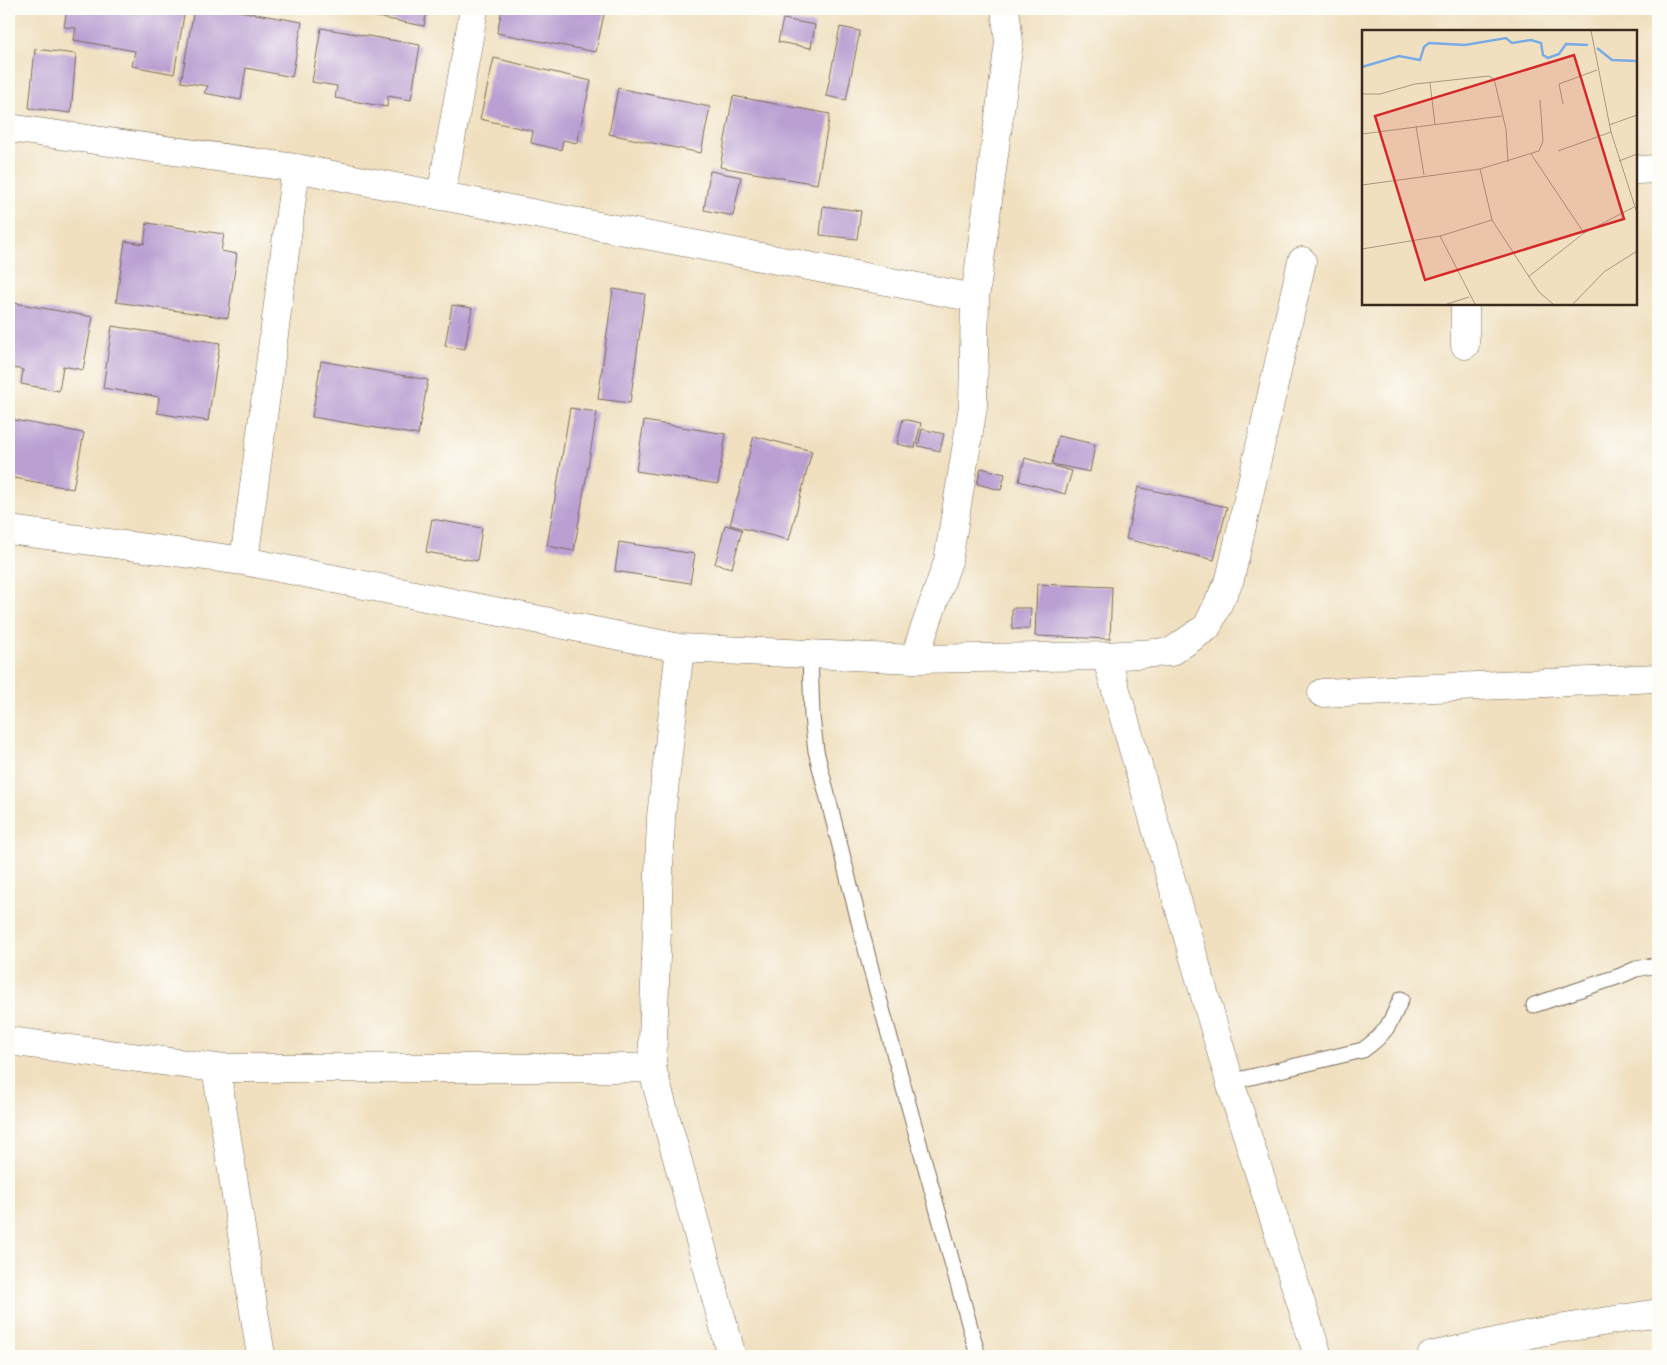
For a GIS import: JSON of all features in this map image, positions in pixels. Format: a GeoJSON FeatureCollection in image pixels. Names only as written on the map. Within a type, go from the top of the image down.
{"type":"FeatureCollection","features":[{"type":"Feature","properties":{"kind":"street"},"geometry":{"type":"LineString","coordinates":[[441,196],[474,9]]}},
{"type":"Feature","properties":{"kind":"street"},"geometry":{"type":"LineString","coordinates":[[914,659],[948,561],[973,406],[975,298],[1009,42],[1005,9]]}},
{"type":"Feature","properties":{"kind":"street"},"geometry":{"type":"LineString","coordinates":[[9,128],[296,168],[975,298]]}},
{"type":"Feature","properties":{"kind":"street"},"geometry":{"type":"LineString","coordinates":[[244,561],[296,168]]}},
{"type":"Feature","properties":{"kind":"street"},"geometry":{"type":"LineString","coordinates":[[1637,170],[1658,169]]}},
{"type":"Feature","properties":{"kind":"street"},"geometry":{"type":"LineString","coordinates":[[9,530],[244,561],[680,648],[914,659],[1106,656],[1172,652],[1207,628],[1230,579],[1302,260]]}},
{"type":"Feature","properties":{"kind":"street"},"geometry":{"type":"LineString","coordinates":[[1465,305],[1465,345]]}},
{"type":"Feature","properties":{"kind":"street"},"geometry":{"type":"LineString","coordinates":[[680,648],[661,817],[652,1068],[732,1356]]}},
{"type":"Feature","properties":{"kind":"street"},"geometry":{"type":"LineString","coordinates":[[1106,656],[1230,1082],[1318,1356]]}},
{"type":"Feature","properties":{"kind":"street"},"geometry":{"type":"LineString","coordinates":[[1322,693],[1658,678]]}},
{"type":"Feature","properties":{"kind":"street"},"geometry":{"type":"LineString","coordinates":[[9,1041],[216,1068],[652,1068]]}},
{"type":"Feature","properties":{"kind":"street"},"geometry":{"type":"LineString","coordinates":[[216,1068],[261,1356]]}},
{"type":"Feature","properties":{"kind":"street"},"geometry":{"type":"LineString","coordinates":[[1431,1356],[1540,1332],[1658,1313]]}},
{"type":"Feature","properties":{"kind":"lane"},"geometry":{"type":"LineString","coordinates":[[810,655],[812,717],[816,751],[872,973],[978,1356]]}},
{"type":"Feature","properties":{"kind":"lane"},"geometry":{"type":"LineString","coordinates":[[1534,1005],[1636,969],[1658,965]]}},
{"type":"Feature","properties":{"kind":"lane"},"geometry":{"type":"LineString","coordinates":[[1230,1082],[1363,1050],[1379,1040],[1391,1022],[1401,999]]}},
{"type":"Feature","properties":{"kind":"building"},"geometry":{"type":"Polygon","coordinates":[[[67,9],[185,9],[174,74],[132,66],[135,51],[74,40],[76,28],[64,27],[67,9]]]}},
{"type":"Feature","properties":{"kind":"building"},"geometry":{"type":"Polygon","coordinates":[[[194,9],[227,9],[302,22],[292,77],[246,68],[241,100],[204,93],[208,86],[181,82],[194,9]]]}},
{"type":"Feature","properties":{"kind":"building"},"geometry":{"type":"Polygon","coordinates":[[[335,9],[427,9],[424,26],[335,9]]]}},
{"type":"Feature","properties":{"kind":"building"},"geometry":{"type":"Polygon","coordinates":[[[502,9],[605,9],[596,52],[497,33],[502,9]]]}},
{"type":"Feature","properties":{"kind":"building"},"geometry":{"type":"Polygon","coordinates":[[[783,19],[815,25],[811,48],[778,42],[783,19]]]}},
{"type":"Feature","properties":{"kind":"building"},"geometry":{"type":"Polygon","coordinates":[[[840,27],[860,31],[846,100],[826,96],[840,27]]]}},
{"type":"Feature","properties":{"kind":"building"},"geometry":{"type":"Polygon","coordinates":[[[321,28],[420,45],[411,100],[388,96],[387,107],[335,98],[337,86],[312,82],[321,28]]]}},
{"type":"Feature","properties":{"kind":"building"},"geometry":{"type":"Polygon","coordinates":[[[35,49],[76,54],[71,113],[29,108],[35,49]]]}},
{"type":"Feature","properties":{"kind":"building"},"geometry":{"type":"Polygon","coordinates":[[[494,58],[591,81],[577,143],[563,140],[561,150],[531,143],[533,131],[480,119],[494,58]]]}},
{"type":"Feature","properties":{"kind":"building"},"geometry":{"type":"Polygon","coordinates":[[[618,88],[710,107],[701,153],[609,134],[618,88]]]}},
{"type":"Feature","properties":{"kind":"building"},"geometry":{"type":"Polygon","coordinates":[[[733,96],[830,114],[817,184],[720,167],[733,96]]]}},
{"type":"Feature","properties":{"kind":"building"},"geometry":{"type":"Polygon","coordinates":[[[710,171],[741,177],[733,216],[704,210],[710,171]]]}},
{"type":"Feature","properties":{"kind":"building"},"geometry":{"type":"Polygon","coordinates":[[[823,206],[861,211],[857,239],[820,235],[823,206]]]}},
{"type":"Feature","properties":{"kind":"building"},"geometry":{"type":"Polygon","coordinates":[[[147,223],[224,234],[221,251],[237,254],[228,318],[116,302],[125,241],[144,244],[147,223]]]}},
{"type":"Feature","properties":{"kind":"building"},"geometry":{"type":"Polygon","coordinates":[[[613,289],[645,294],[630,403],[598,399],[613,289]]]}},
{"type":"Feature","properties":{"kind":"building"},"geometry":{"type":"Polygon","coordinates":[[[9,302],[93,317],[83,370],[63,366],[59,391],[21,384],[23,370],[9,367],[9,302]]]}},
{"type":"Feature","properties":{"kind":"building"},"geometry":{"type":"Polygon","coordinates":[[[452,305],[472,308],[465,349],[445,346],[452,305]]]}},
{"type":"Feature","properties":{"kind":"building"},"geometry":{"type":"Polygon","coordinates":[[[112,326],[220,343],[208,421],[157,413],[159,397],[103,388],[112,326]]]}},
{"type":"Feature","properties":{"kind":"building"},"geometry":{"type":"Polygon","coordinates":[[[321,361],[428,380],[418,435],[312,417],[321,361]]]}},
{"type":"Feature","properties":{"kind":"building"},"geometry":{"type":"Polygon","coordinates":[[[570,408],[597,412],[574,551],[547,546],[570,408]]]}},
{"type":"Feature","properties":{"kind":"building"},"geometry":{"type":"Polygon","coordinates":[[[9,419],[84,433],[73,489],[9,477],[9,419]]]}},
{"type":"Feature","properties":{"kind":"building"},"geometry":{"type":"Polygon","coordinates":[[[903,419],[921,423],[915,448],[897,444],[903,419]]]}},
{"type":"Feature","properties":{"kind":"building"},"geometry":{"type":"Polygon","coordinates":[[[644,421],[726,434],[718,484],[636,471],[644,421]]]}},
{"type":"Feature","properties":{"kind":"building"},"geometry":{"type":"Polygon","coordinates":[[[922,429],[944,434],[940,451],[918,446],[922,429]]]}},
{"type":"Feature","properties":{"kind":"building"},"geometry":{"type":"Polygon","coordinates":[[[754,436],[812,451],[789,540],[730,525],[754,436]]]}},
{"type":"Feature","properties":{"kind":"building"},"geometry":{"type":"Polygon","coordinates":[[[1058,436],[1095,444],[1090,472],[1052,464],[1058,436]]]}},
{"type":"Feature","properties":{"kind":"building"},"geometry":{"type":"Polygon","coordinates":[[[1025,458],[1072,471],[1065,494],[1019,481],[1025,458]]]}},
{"type":"Feature","properties":{"kind":"building"},"geometry":{"type":"Polygon","coordinates":[[[981,468],[1005,474],[1001,490],[977,484],[981,468]]]}},
{"type":"Feature","properties":{"kind":"building"},"geometry":{"type":"Polygon","coordinates":[[[1138,487],[1227,507],[1214,560],[1126,539],[1138,487]]]}},
{"type":"Feature","properties":{"kind":"building"},"geometry":{"type":"Polygon","coordinates":[[[432,519],[482,528],[477,561],[426,552],[432,519]]]}},
{"type":"Feature","properties":{"kind":"building"},"geometry":{"type":"Polygon","coordinates":[[[725,525],[742,530],[732,568],[715,564],[725,525]]]}},
{"type":"Feature","properties":{"kind":"building"},"geometry":{"type":"Polygon","coordinates":[[[619,542],[695,554],[690,583],[615,571],[619,542]]]}},
{"type":"Feature","properties":{"kind":"building"},"geometry":{"type":"Polygon","coordinates":[[[1037,584],[1112,587],[1110,639],[1035,636],[1037,584]]]}},
{"type":"Feature","properties":{"kind":"building"},"geometry":{"type":"Polygon","coordinates":[[[1012,608],[1031,608],[1030,629],[1012,629],[1012,608]]]}}]}
